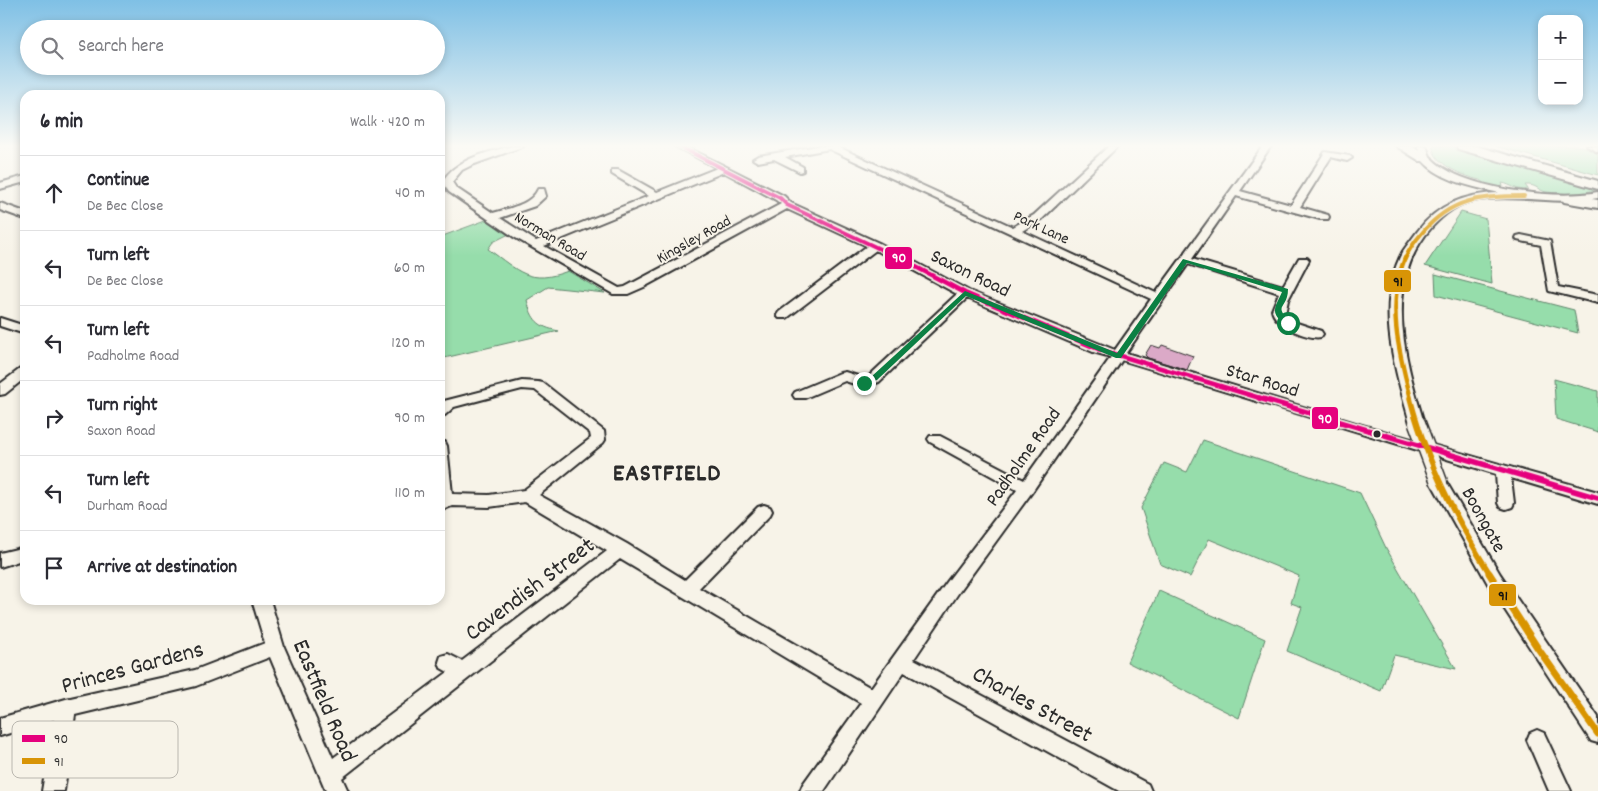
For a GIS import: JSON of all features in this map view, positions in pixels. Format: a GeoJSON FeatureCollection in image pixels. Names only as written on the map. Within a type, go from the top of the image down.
{"type":"FeatureCollection","features":[{"type":"Feature","properties":{"kind":"highway"},"geometry":{"type":"LineString","coordinates":[[1569,199],[1598,204]]}},
{"type":"Feature","properties":{"kind":"street","name":"Norman Road"},"geometry":{"type":"LineString","coordinates":[[448,183],[452,190],[492,217],[612,290]]}},
{"type":"Feature","properties":{"kind":"street"},"geometry":{"type":"LineString","coordinates":[[634,183],[657,196]]}},
{"type":"Feature","properties":{"kind":"street"},"geometry":{"type":"LineString","coordinates":[[536,244],[689,183]]}},
{"type":"Feature","properties":{"kind":"street","name":"Saxon Road"},"geometry":{"type":"LineString","coordinates":[[752,183],[780,198],[787,206],[875,245],[965,293],[1118,356]]}},
{"type":"Feature","properties":{"kind":"street","name":"Park Lane"},"geometry":{"type":"LineString","coordinates":[[910,183],[1158,298]]}},
{"type":"Feature","properties":{"kind":"street"},"geometry":{"type":"LineString","coordinates":[[1014,231],[1038,217],[1074,183]]}},
{"type":"Feature","properties":{"kind":"street","name":"Padholme Road"},"geometry":{"type":"LineString","coordinates":[[811,791],[901,661],[1027,488],[1240,183]]}},
{"type":"Feature","properties":{"kind":"street"},"geometry":{"type":"LineString","coordinates":[[1294,208],[1310,183]]}},
{"type":"Feature","properties":{"kind":"street"},"geometry":{"type":"LineString","coordinates":[[1453,183],[1457,189],[1458,196],[1455,203]]}},
{"type":"Feature","properties":{"kind":"street"},"geometry":{"type":"LineString","coordinates":[[1475,183],[1488,188],[1524,196],[1569,199],[1597,185]]}},
{"type":"Feature","properties":{"kind":"street"},"geometry":{"type":"LineString","coordinates":[[492,217],[531,204],[541,196],[542,191]]}},
{"type":"Feature","properties":{"kind":"street"},"geometry":{"type":"LineString","coordinates":[[1233,192],[1324,217]]}},
{"type":"Feature","properties":{"kind":"street","name":"Boongate"},"geometry":{"type":"LineString","coordinates":[[1524,196],[1488,197],[1455,203],[1442,212],[1412,245],[1400,269],[1395,295],[1396,333],[1404,375],[1417,424],[1439,482],[1460,523],[1513,612],[1598,734]]}},
{"type":"Feature","properties":{"kind":"street"},"geometry":{"type":"LineString","coordinates":[[0,206],[20,214]]}},
{"type":"Feature","properties":{"kind":"street","name":"Kingsley Road"},"geometry":{"type":"LineString","coordinates":[[612,290],[625,291],[640,285],[787,206]]}},
{"type":"Feature","properties":{"kind":"street"},"geometry":{"type":"LineString","coordinates":[[1521,238],[1546,243],[1553,292],[1598,299]]}},
{"type":"Feature","properties":{"kind":"street"},"geometry":{"type":"LineString","coordinates":[[783,315],[875,245]]}},
{"type":"Feature","properties":{"kind":"street"},"geometry":{"type":"LineString","coordinates":[[1186,260],[1286,291]]}},
{"type":"Feature","properties":{"kind":"street"},"geometry":{"type":"LineString","coordinates":[[1303,260],[1286,291],[1278,311],[1279,317],[1288,323],[1317,334]]}},
{"type":"Feature","properties":{"kind":"street"},"geometry":{"type":"LineString","coordinates":[[800,395],[845,376],[864,383],[874,379],[965,293]]}},
{"type":"Feature","properties":{"kind":"street"},"geometry":{"type":"LineString","coordinates":[[0,322],[20,328]]}},
{"type":"Feature","properties":{"kind":"street","name":"Star Road"},"geometry":{"type":"LineString","coordinates":[[1118,356],[1598,498]]}},
{"type":"Feature","properties":{"kind":"street"},"geometry":{"type":"LineString","coordinates":[[0,391],[20,376]]}},
{"type":"Feature","properties":{"kind":"street"},"geometry":{"type":"LineString","coordinates":[[445,408],[449,404],[522,385],[538,386],[596,431],[598,440],[528,496],[487,502],[457,498],[445,503]]}},
{"type":"Feature","properties":{"kind":"street"},"geometry":{"type":"LineString","coordinates":[[935,439],[1027,488]]}},
{"type":"Feature","properties":{"kind":"street"},"geometry":{"type":"LineString","coordinates":[[1504,470],[1506,503]]}},
{"type":"Feature","properties":{"kind":"street"},"geometry":{"type":"LineString","coordinates":[[528,496],[621,549]]}},
{"type":"Feature","properties":{"kind":"street"},"geometry":{"type":"LineString","coordinates":[[687,588],[764,511]]}},
{"type":"Feature","properties":{"kind":"street","name":"Cavendish Street"},"geometry":{"type":"LineString","coordinates":[[333,782],[455,667],[621,549],[687,588],[729,616],[874,700]]}},
{"type":"Feature","properties":{"kind":"street"},"geometry":{"type":"LineString","coordinates":[[0,560],[20,554]]}},
{"type":"Feature","properties":{"kind":"street","name":"Eastfield Road"},"geometry":{"type":"LineString","coordinates":[[263,605],[276,647],[333,782]]}},
{"type":"Feature","properties":{"kind":"street","name":"Princes Gardens"},"geometry":{"type":"LineString","coordinates":[[21,721],[66,708],[196,678],[276,647]]}},
{"type":"Feature","properties":{"kind":"street","name":"Charles Street"},"geometry":{"type":"LineString","coordinates":[[901,661],[1140,791]]}},
{"type":"Feature","properties":{"kind":"street"},"geometry":{"type":"LineString","coordinates":[[64,721],[66,708]]}},
{"type":"Feature","properties":{"kind":"street"},"geometry":{"type":"LineString","coordinates":[[1537,740],[1560,791]]}},
{"type":"Feature","properties":{"kind":"street"},"geometry":{"type":"LineString","coordinates":[[53,791],[55,778]]}},
{"type":"Feature","properties":{"kind":"green space"},"geometry":{"type":"Polygon","coordinates":[[[1485,183],[1578,183],[1598,189],[1579,193],[1559,193],[1544,191],[1529,185],[1525,185],[1528,189],[1524,190],[1502,183],[1503,186],[1497,187],[1485,183]]]}},
{"type":"Feature","properties":{"kind":"green space"},"geometry":{"type":"Polygon","coordinates":[[[1461,212],[1486,219],[1492,284],[1425,266],[1461,212]]]}},
{"type":"Feature","properties":{"kind":"green space"},"geometry":{"type":"Polygon","coordinates":[[[486,220],[509,234],[493,242],[488,249],[517,270],[525,274],[543,277],[568,271],[605,293],[548,287],[527,300],[531,313],[537,322],[559,331],[445,358],[445,235],[486,220]]]}},
{"type":"Feature","properties":{"kind":"green space"},"geometry":{"type":"Polygon","coordinates":[[[1435,274],[1574,310],[1578,333],[1436,295],[1435,274]]]}},
{"type":"Feature","properties":{"kind":"green space"},"geometry":{"type":"Polygon","coordinates":[[[1554,379],[1598,391],[1598,432],[1556,419],[1554,379]]]}},
{"type":"Feature","properties":{"kind":"green space"},"geometry":{"type":"Polygon","coordinates":[[[1203,440],[1360,493],[1386,548],[1456,669],[1394,655],[1381,691],[1287,651],[1302,607],[1291,603],[1299,576],[1209,539],[1190,577],[1160,564],[1141,508],[1164,463],[1187,472],[1203,440]]]}},
{"type":"Feature","properties":{"kind":"green space"},"geometry":{"type":"Polygon","coordinates":[[[1159,591],[1265,639],[1239,718],[1127,662],[1159,591]]]}},
{"type":"Feature","properties":{"kind":"building"},"geometry":{"type":"Polygon","coordinates":[[[1151,345],[1160,348],[1162,345],[1193,356],[1187,370],[1148,358],[1145,355],[1151,345]]]}},
{"type":"Feature","properties":{"kind":"transit line","name":"90"},"geometry":{"type":"LineString","coordinates":[[752,183],[780,198],[787,205],[875,245],[965,293],[1098,349],[1357,428],[1598,498]]}},
{"type":"Feature","properties":{"kind":"transit line","name":"91"},"geometry":{"type":"LineString","coordinates":[[1524,196],[1490,197],[1462,202],[1450,207],[1427,226],[1407,254],[1397,283],[1395,314],[1398,345],[1414,412],[1432,462],[1454,510],[1479,557],[1507,602],[1598,734]]}},
{"type":"Feature","properties":{"kind":"district","name":"EASTFIELD"},"geometry":{"type":"Point","coordinates":[667,471]}},
{"type":"Feature","properties":{"kind":"route"},"geometry":{"type":"LineString","coordinates":[[864,383],[874,379],[965,293],[1118,356],[1186,260],[1286,291],[1278,311],[1279,317],[1288,323]]}}]}
